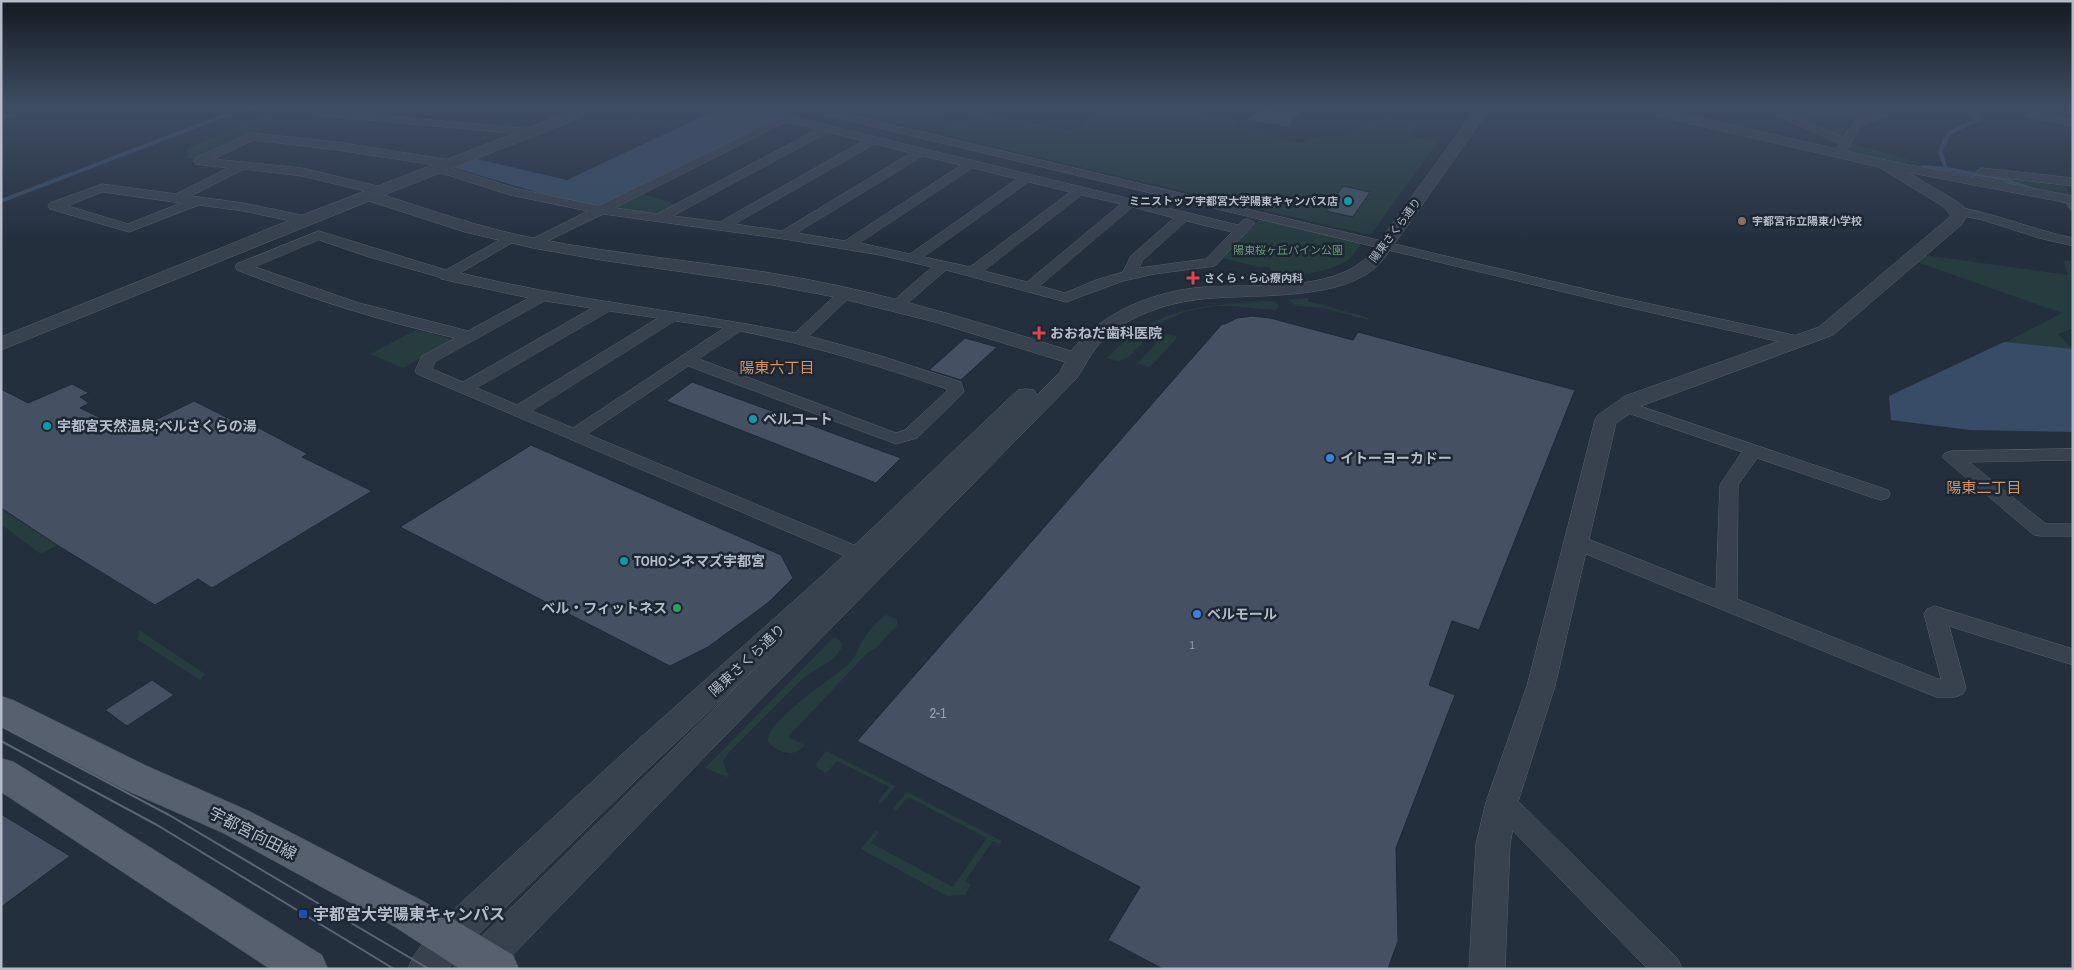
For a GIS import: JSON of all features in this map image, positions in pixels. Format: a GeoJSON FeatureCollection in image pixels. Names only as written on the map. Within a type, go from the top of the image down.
{"type":"FeatureCollection","features":[{"type":"Feature","properties":{"kind":"main road","name":"宇都宮向田線"},"geometry":{"type":"LineString","coordinates":[[1,709],[134,777],[236,822],[409,914],[465,961]]}},
{"type":"Feature","properties":{"kind":"main road"},"geometry":{"type":"LineString","coordinates":[[1,773],[307,969]]}},
{"type":"Feature","properties":{"kind":"street"},"geometry":{"type":"LineString","coordinates":[[218,152],[200,161],[302,172],[375,194],[464,226],[510,238],[639,261],[757,277],[846,293],[897,305],[1075,358]]}},
{"type":"Feature","properties":{"kind":"street"},"geometry":{"type":"LineString","coordinates":[[371,152],[444,166],[516,192],[601,210],[848,245],[973,272],[1066,298],[1088,286],[1130,273],[1164,267],[1210,263],[1258,214]]}},
{"type":"Feature","properties":{"kind":"street"},"geometry":{"type":"LineString","coordinates":[[1,344],[306,220],[480,152]]}},
{"type":"Feature","properties":{"kind":"street"},"geometry":{"type":"LineString","coordinates":[[535,243],[716,152]]}},
{"type":"Feature","properties":{"kind":"street"},"geometry":{"type":"LineString","coordinates":[[657,219],[783,152]]}},
{"type":"Feature","properties":{"kind":"street"},"geometry":{"type":"LineString","coordinates":[[721,227],[852,152]]}},
{"type":"Feature","properties":{"kind":"street"},"geometry":{"type":"LineString","coordinates":[[784,235],[921,152]]}},
{"type":"Feature","properties":{"kind":"street"},"geometry":{"type":"LineString","coordinates":[[922,152],[1241,230]]}},
{"type":"Feature","properties":{"kind":"street"},"geometry":{"type":"LineString","coordinates":[[997,152],[1798,341]]}},
{"type":"Feature","properties":{"kind":"street","name":"陽東さくら通り"},"geometry":{"type":"LineString","coordinates":[[465,961],[630,766],[859,555],[1053,370],[1075,358],[1107,326],[1144,306],[1194,294],[1323,284],[1359,271],[1371,263],[1386,245],[1452,152]]}},
{"type":"Feature","properties":{"kind":"street"},"geometry":{"type":"LineString","coordinates":[[1854,152],[1884,164],[2073,200]]}},
{"type":"Feature","properties":{"kind":"street"},"geometry":{"type":"LineString","coordinates":[[848,245],[970,164]]}},
{"type":"Feature","properties":{"kind":"street"},"geometry":{"type":"LineString","coordinates":[[1884,164],[1940,166],[2073,182]]}},
{"type":"Feature","properties":{"kind":"street"},"geometry":{"type":"LineString","coordinates":[[1884,164],[1958,211],[1979,214],[2022,230],[2073,242]]}},
{"type":"Feature","properties":{"kind":"street"},"geometry":{"type":"LineString","coordinates":[[178,198],[243,165]]}},
{"type":"Feature","properties":{"kind":"street"},"geometry":{"type":"LineString","coordinates":[[913,258],[1026,178]]}},
{"type":"Feature","properties":{"kind":"street"},"geometry":{"type":"LineString","coordinates":[[196,201],[129,228],[56,206],[102,188],[243,207],[306,220]]}},
{"type":"Feature","properties":{"kind":"street"},"geometry":{"type":"LineString","coordinates":[[973,272],[1079,191]]}},
{"type":"Feature","properties":{"kind":"street"},"geometry":{"type":"LineString","coordinates":[[1029,288],[1130,203]]}},
{"type":"Feature","properties":{"kind":"street"},"geometry":{"type":"LineString","coordinates":[[1487,969],[1493,844],[1502,802],[1542,686],[1606,420],[1633,401],[1826,331],[1955,222],[1959,216],[1958,211]]}},
{"type":"Feature","properties":{"kind":"street"},"geometry":{"type":"LineString","coordinates":[[1130,273],[1136,259],[1184,216]]}},
{"type":"Feature","properties":{"kind":"street"},"geometry":{"type":"LineString","coordinates":[[469,336],[414,324],[323,298],[242,267],[320,235],[397,262],[446,276],[543,296],[738,326],[798,338],[875,359],[955,386],[956,392],[911,434],[896,439],[687,360]]}},
{"type":"Feature","properties":{"kind":"street"},"geometry":{"type":"LineString","coordinates":[[446,276],[510,238]]}},
{"type":"Feature","properties":{"kind":"street"},"geometry":{"type":"LineString","coordinates":[[897,305],[943,265]]}},
{"type":"Feature","properties":{"kind":"street"},"geometry":{"type":"LineString","coordinates":[[798,338],[846,293]]}},
{"type":"Feature","properties":{"kind":"street"},"geometry":{"type":"LineString","coordinates":[[543,296],[428,359],[423,371],[859,555]]}},
{"type":"Feature","properties":{"kind":"street"},"geometry":{"type":"LineString","coordinates":[[465,388],[607,306]]}},
{"type":"Feature","properties":{"kind":"street"},"geometry":{"type":"LineString","coordinates":[[519,410],[672,316]]}},
{"type":"Feature","properties":{"kind":"street"},"geometry":{"type":"LineString","coordinates":[[575,434],[738,326]]}},
{"type":"Feature","properties":{"kind":"street","name":"陽東さくら通り"},"geometry":{"type":"LineString","coordinates":[[465,961],[656,784],[820,624],[1069,375],[1075,358]]}},
{"type":"Feature","properties":{"kind":"street"},"geometry":{"type":"LineString","coordinates":[[1625,406],[1881,494]]}},
{"type":"Feature","properties":{"kind":"street"},"geometry":{"type":"LineString","coordinates":[[1726,603],[1730,485],[1753,450]]}},
{"type":"Feature","properties":{"kind":"street"},"geometry":{"type":"LineString","coordinates":[[2072,454],[1951,457],[2042,530],[2073,530]]}},
{"type":"Feature","properties":{"kind":"street"},"geometry":{"type":"LineString","coordinates":[[1576,542],[1936,688],[1955,688],[1935,614],[2073,657]]}},
{"type":"Feature","properties":{"kind":"street"},"geometry":{"type":"LineString","coordinates":[[1502,802],[1668,969]]}},
{"type":"Feature","properties":{"kind":"green space"},"geometry":{"type":"Polygon","coordinates":[[[187,152],[212,152],[198,159],[188,158],[187,152]]]}},
{"type":"Feature","properties":{"kind":"green space"},"geometry":{"type":"Polygon","coordinates":[[[1018,152],[1430,152],[1372,233],[1366,234],[1018,152]]]}},
{"type":"Feature","properties":{"kind":"green space"},"geometry":{"type":"Polygon","coordinates":[[[1853,152],[1883,152],[1920,163],[1891,162],[1853,152]]]}},
{"type":"Feature","properties":{"kind":"green space"},"geometry":{"type":"Polygon","coordinates":[[[1987,173],[2062,182],[2072,197],[2051,192],[1987,173]]]}},
{"type":"Feature","properties":{"kind":"green space"},"geometry":{"type":"Polygon","coordinates":[[[641,193],[677,205],[659,215],[617,210],[617,205],[641,193]]]}},
{"type":"Feature","properties":{"kind":"green space","name":"陽東桜ヶ丘パイン公園"},"geometry":{"type":"Polygon","coordinates":[[[1265,219],[1356,241],[1361,245],[1350,258],[1339,265],[1321,271],[1292,276],[1276,275],[1269,267],[1259,267],[1222,258],[1259,220],[1265,219]]]}},
{"type":"Feature","properties":{"kind":"green space"},"geometry":{"type":"Polygon","coordinates":[[[1924,255],[2068,275],[2063,260],[2073,261],[2073,328],[2058,334],[2073,349],[2004,343],[2062,313],[1914,261],[1924,255]]]}},
{"type":"Feature","properties":{"kind":"green space"},"geometry":{"type":"Polygon","coordinates":[[[1308,298],[1308,301],[1369,318],[1368,320],[1324,308],[1297,306],[1288,300],[1308,298]]]}},
{"type":"Feature","properties":{"kind":"green space"},"geometry":{"type":"Polygon","coordinates":[[[1275,301],[1279,306],[1275,310],[1214,306],[1185,312],[1164,321],[1127,358],[1118,361],[1107,358],[1126,340],[1145,327],[1165,317],[1184,311],[1205,307],[1227,304],[1275,301]]]}},
{"type":"Feature","properties":{"kind":"green space"},"geometry":{"type":"Polygon","coordinates":[[[416,330],[449,338],[448,343],[403,368],[370,354],[416,330]]]}},
{"type":"Feature","properties":{"kind":"green space"},"geometry":{"type":"Polygon","coordinates":[[[1168,334],[1176,336],[1176,339],[1152,365],[1149,367],[1138,363],[1163,336],[1168,334]]]}},
{"type":"Feature","properties":{"kind":"green space"},"geometry":{"type":"Polygon","coordinates":[[[1,508],[57,545],[41,554],[1,524],[1,508]]]}},
{"type":"Feature","properties":{"kind":"green space"},"geometry":{"type":"Polygon","coordinates":[[[886,615],[897,619],[897,625],[876,648],[867,653],[788,737],[805,745],[796,752],[787,753],[782,752],[768,742],[770,734],[787,713],[849,664],[869,631],[886,615]]]}},
{"type":"Feature","properties":{"kind":"green space"},"geometry":{"type":"Polygon","coordinates":[[[139,630],[205,674],[200,680],[138,640],[139,630]]]}},
{"type":"Feature","properties":{"kind":"green space"},"geometry":{"type":"Polygon","coordinates":[[[834,637],[842,645],[833,659],[803,678],[730,751],[723,761],[729,775],[727,777],[705,768],[834,637]]]}},
{"type":"Feature","properties":{"kind":"green space"},"geometry":{"type":"Polygon","coordinates":[[[826,751],[895,786],[881,804],[878,802],[889,787],[837,761],[826,773],[817,768],[816,764],[826,751]]]}},
{"type":"Feature","properties":{"kind":"green space"},"geometry":{"type":"Polygon","coordinates":[[[907,792],[1002,841],[1000,844],[993,841],[965,881],[971,885],[965,895],[947,896],[861,849],[876,830],[879,832],[871,843],[953,887],[987,838],[908,797],[896,811],[893,809],[907,792]]]}},
{"type":"Feature","properties":{"kind":"water"},"geometry":{"type":"Polygon","coordinates":[[[626,152],[709,152],[602,205],[594,206],[560,199],[455,168],[457,164],[473,158],[567,180],[626,152]]]}},
{"type":"Feature","properties":{"kind":"water"},"geometry":{"type":"Polygon","coordinates":[[[2004,342],[2073,349],[2073,432],[1970,430],[1891,420],[1889,396],[2004,342]]]}},
{"type":"Feature","properties":{"kind":"building","name":"ミニストップ宇都宮大学陽東キャンパス店"},"geometry":{"type":"Polygon","coordinates":[[[1343,186],[1370,192],[1353,217],[1326,211],[1343,186]]]}},
{"type":"Feature","properties":{"kind":"building","name":"ベルモール"},"geometry":{"type":"Polygon","coordinates":[[[1252,316],[1270,318],[1353,340],[1358,332],[1575,390],[1479,630],[1452,621],[1429,685],[1455,695],[1396,848],[1398,941],[1388,969],[1163,969],[1108,940],[1140,887],[857,741],[1222,324],[1237,318],[1252,316]]]}},
{"type":"Feature","properties":{"kind":"building"},"geometry":{"type":"Polygon","coordinates":[[[965,338],[997,347],[961,380],[929,370],[965,338]]]}},
{"type":"Feature","properties":{"kind":"building","name":"ベルコート"},"geometry":{"type":"Polygon","coordinates":[[[692,382],[901,458],[876,483],[666,401],[692,382]]]}},
{"type":"Feature","properties":{"kind":"building"},"geometry":{"type":"Polygon","coordinates":[[[72,384],[89,393],[80,397],[89,403],[80,408],[131,432],[194,401],[234,421],[240,418],[308,454],[302,457],[372,491],[212,588],[198,579],[155,605],[1,508],[1,389],[28,403],[72,384]]]}},
{"type":"Feature","properties":{"kind":"building","name":"TOHOシネマズ宇都宮"},"geometry":{"type":"Polygon","coordinates":[[[531,445],[781,555],[793,578],[769,602],[708,647],[670,666],[400,527],[531,445]]]}},
{"type":"Feature","properties":{"kind":"building"},"geometry":{"type":"Polygon","coordinates":[[[152,680],[174,695],[127,726],[105,710],[152,680]]]}},
{"type":"Feature","properties":{"kind":"building"},"geometry":{"type":"Polygon","coordinates":[[[1,814],[70,856],[1,907],[1,814]]]}},
{"type":"Feature","properties":{"kind":"waterway"},"geometry":{"type":"LineString","coordinates":[[1,201],[129,152]]}},
{"type":"Feature","properties":{"kind":"waterway"},"geometry":{"type":"LineString","coordinates":[[1940,152],[1946,169]]}},
{"type":"Feature","properties":{"kind":"waterway"},"geometry":{"type":"LineString","coordinates":[[1923,167],[1946,169]]}},
{"type":"Feature","properties":{"kind":"waterway"},"geometry":{"type":"LineString","coordinates":[[1946,169],[2002,179],[2038,191]]}},
{"type":"Feature","properties":{"kind":"waterway"},"geometry":{"type":"LineString","coordinates":[[2066,201],[2073,210]]}},
{"type":"Feature","properties":{"kind":"tram line"},"geometry":{"type":"LineString","coordinates":[[1,726],[169,815],[429,969]]}},
{"type":"Feature","properties":{"kind":"tram line"},"geometry":{"type":"LineString","coordinates":[[1,741],[157,825],[394,969]]}},
{"type":"Feature","properties":{"kind":"place","name":"ミニストップ宇都宮大学陽東キャンパス店"},"geometry":{"type":"Point","coordinates":[1348,201]}},
{"type":"Feature","properties":{"kind":"place","name":"宇都宮市立陽東小学校"},"geometry":{"type":"Point","coordinates":[1742,221]}},
{"type":"Feature","properties":{"kind":"place","name":"さくら・ら心療内科"},"geometry":{"type":"Point","coordinates":[1193,278]}},
{"type":"Feature","properties":{"kind":"place","name":"おおねだ歯科医院"},"geometry":{"type":"Point","coordinates":[1039,333]}},
{"type":"Feature","properties":{"kind":"place","name":"ベルコート"},"geometry":{"type":"Point","coordinates":[753,419]}},
{"type":"Feature","properties":{"kind":"place","name":"宇都宮天然温泉;ベルさくらの湯"},"geometry":{"type":"Point","coordinates":[47,426]}},
{"type":"Feature","properties":{"kind":"place","name":"イトーヨーカドー"},"geometry":{"type":"Point","coordinates":[1330,458]}},
{"type":"Feature","properties":{"kind":"place","name":"TOHOシネマズ宇都宮"},"geometry":{"type":"Point","coordinates":[624,561]}},
{"type":"Feature","properties":{"kind":"place","name":"ベル・フィットネス"},"geometry":{"type":"Point","coordinates":[677,608]}},
{"type":"Feature","properties":{"kind":"place","name":"ベルモール"},"geometry":{"type":"Point","coordinates":[1197,614]}},
{"type":"Feature","properties":{"kind":"place","name":"宇都宮大学陽東キャンパス"},"geometry":{"type":"Point","coordinates":[303,914]}},
{"type":"Feature","properties":{"kind":"district","name":"陽東六丁目"},"geometry":{"type":"Point","coordinates":[777,367]}},
{"type":"Feature","properties":{"kind":"district","name":"陽東二丁目"},"geometry":{"type":"Point","coordinates":[1984,487]}}]}
